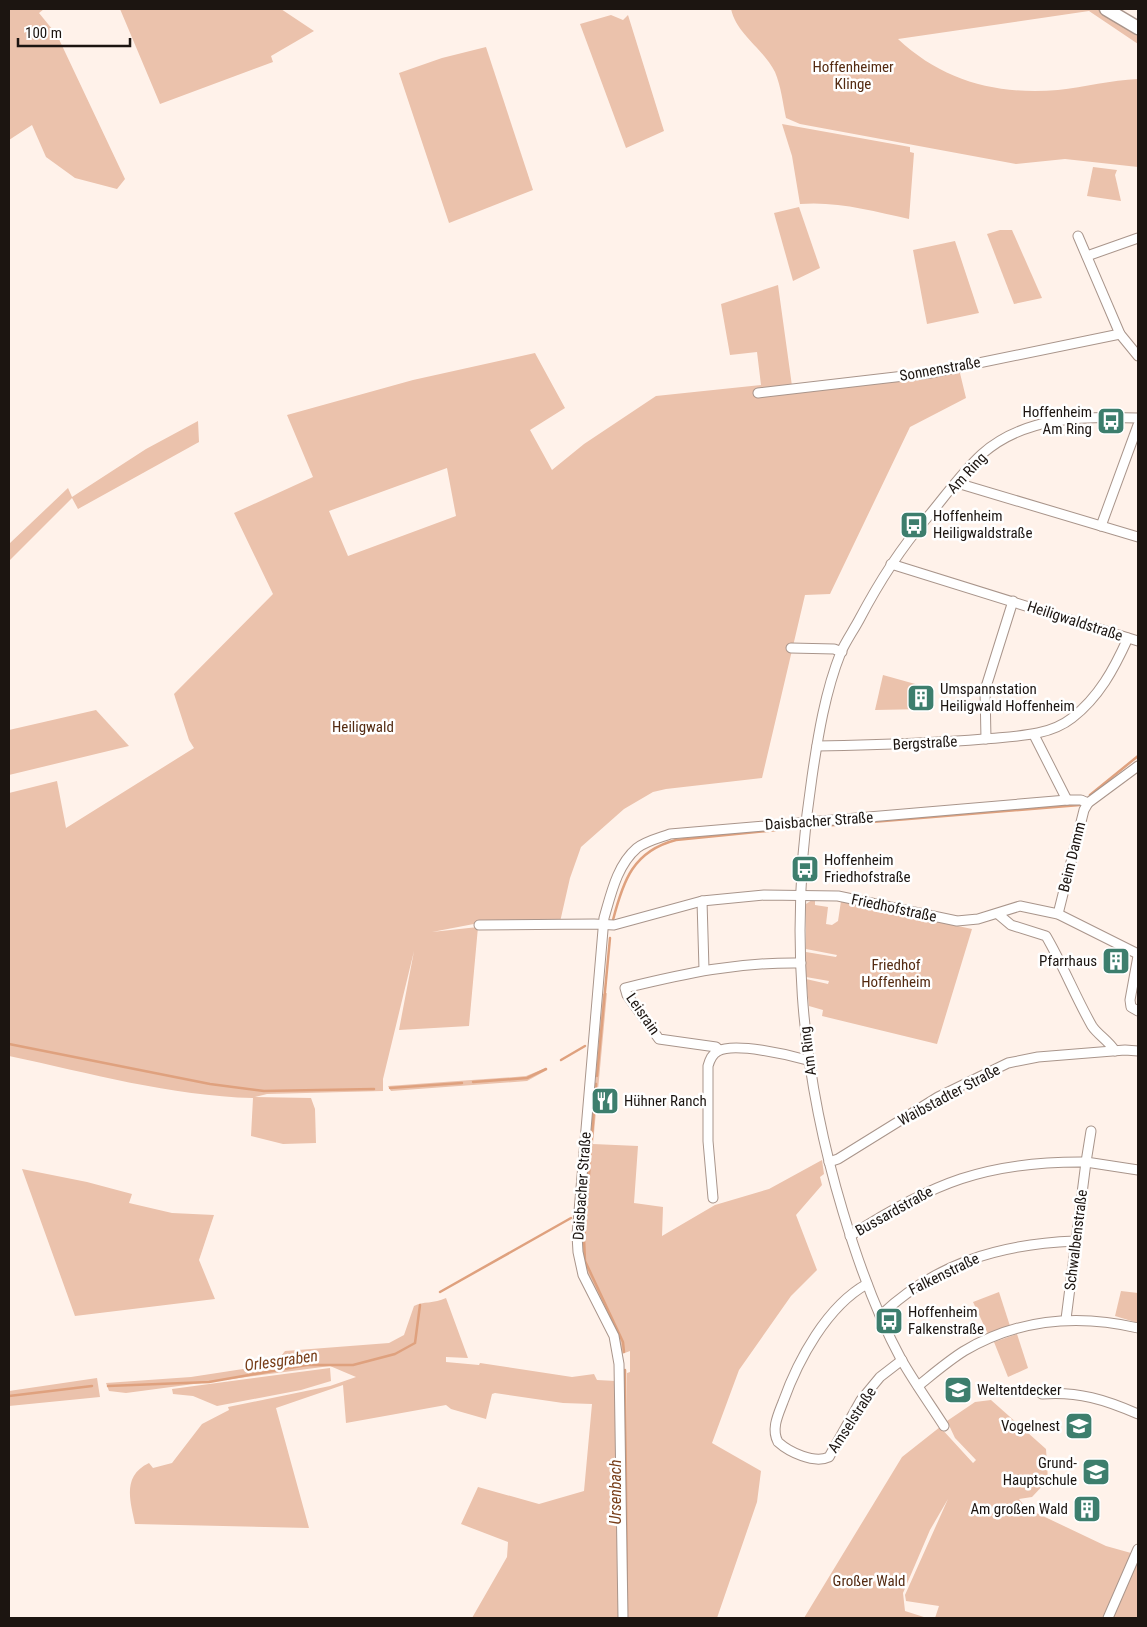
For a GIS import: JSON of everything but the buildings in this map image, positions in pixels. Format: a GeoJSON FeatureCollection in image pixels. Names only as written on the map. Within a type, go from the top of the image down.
{"type":"FeatureCollection","features":[{"type":"Feature","properties":{"kind":"main road"},"geometry":{"type":"LineString","coordinates":[[1106,9],[1138,28]]}},
{"type":"Feature","properties":{"kind":"street"},"geometry":{"type":"LineString","coordinates":[[1078,236],[1120,334],[1138,356]]}},
{"type":"Feature","properties":{"kind":"street"},"geometry":{"type":"LineString","coordinates":[[1088,256],[1138,238]]}},
{"type":"Feature","properties":{"kind":"street","name":"Sonnenstraße"},"geometry":{"type":"LineString","coordinates":[[758,393],[930,373],[1120,334]]}},
{"type":"Feature","properties":{"kind":"street","name":"Am Ring"},"geometry":{"type":"LineString","coordinates":[[944,1426],[902,1360],[867,1284],[850,1236],[829,1162],[808,1060],[801,963],[800,896],[805,822],[817,746],[827,699],[842,652],[891,564],[914,532],[983,454],[1017,430],[1071,418],[1138,418]]}},
{"type":"Feature","properties":{"kind":"street"},"geometry":{"type":"LineString","coordinates":[[1101,526],[1138,425]]}},
{"type":"Feature","properties":{"kind":"street"},"geometry":{"type":"LineString","coordinates":[[957,483],[1138,537]]}},
{"type":"Feature","properties":{"kind":"street","name":"Heiligwaldstraße"},"geometry":{"type":"LineString","coordinates":[[891,564],[1138,641]]}},
{"type":"Feature","properties":{"kind":"street","name":"Heiligwaldstraße"},"geometry":{"type":"LineString","coordinates":[[986,739],[985,690],[1013,601]]}},
{"type":"Feature","properties":{"kind":"street","name":"Bergstraße"},"geometry":{"type":"LineString","coordinates":[[817,746],[928,744],[1034,734],[1071,719],[1093,699],[1112,672],[1128,638]]}},
{"type":"Feature","properties":{"kind":"street"},"geometry":{"type":"LineString","coordinates":[[791,648],[834,649],[842,652]]}},
{"type":"Feature","properties":{"kind":"street"},"geometry":{"type":"LineString","coordinates":[[1034,734],[1067,800]]}},
{"type":"Feature","properties":{"kind":"street","name":"Beim Damm"},"geometry":{"type":"LineString","coordinates":[[1058,914],[1082,816],[1088,803],[1138,766]]}},
{"type":"Feature","properties":{"kind":"street","name":"Daisbacher Straße"},"geometry":{"type":"LineString","coordinates":[[623,1618],[619,1364],[614,1336],[583,1275],[578,1252],[577,1235],[604,926],[614,883],[622,868],[637,848],[651,840],[670,834],[1067,800],[1081,800],[1088,803]]}},
{"type":"Feature","properties":{"kind":"street","name":"Friedhofstraße"},"geometry":{"type":"LineString","coordinates":[[604,926],[614,926],[702,900],[764,895],[838,896],[957,921],[998,914],[1020,906],[1058,914],[1138,955]]}},
{"type":"Feature","properties":{"kind":"street"},"geometry":{"type":"LineString","coordinates":[[702,900],[704,970],[759,962],[801,963]]}},
{"type":"Feature","properties":{"kind":"street"},"geometry":{"type":"LineString","coordinates":[[998,914],[1011,925],[1046,936],[1065,968],[1093,1028],[1111,1044],[1115,1051]]}},
{"type":"Feature","properties":{"kind":"street"},"geometry":{"type":"LineString","coordinates":[[479,925],[594,924],[604,926]]}},
{"type":"Feature","properties":{"kind":"street"},"geometry":{"type":"LineString","coordinates":[[1138,955],[1130,1000],[1131,1007],[1138,1011]]}},
{"type":"Feature","properties":{"kind":"street","name":"Leisrain"},"geometry":{"type":"LineString","coordinates":[[704,970],[625,988],[627,995],[659,1039],[716,1047],[719,1050],[729,1048],[772,1052],[808,1060]]}},
{"type":"Feature","properties":{"kind":"street"},"geometry":{"type":"LineString","coordinates":[[713,1198],[708,1141],[708,1066],[711,1056],[719,1050]]}},
{"type":"Feature","properties":{"kind":"street","name":"Waibstadter Straße"},"geometry":{"type":"LineString","coordinates":[[829,1162],[838,1159],[938,1097],[1008,1063],[1038,1057],[1138,1051]]}},
{"type":"Feature","properties":{"kind":"street"},"geometry":{"type":"LineString","coordinates":[[1086,1162],[1091,1131]]}},
{"type":"Feature","properties":{"kind":"street","name":"Bussardstraße"},"geometry":{"type":"LineString","coordinates":[[850,1236],[918,1194],[969,1175],[1028,1163],[1086,1162],[1138,1170]]}},
{"type":"Feature","properties":{"kind":"street","name":"Schwalbenstraße"},"geometry":{"type":"LineString","coordinates":[[1066,1319],[1086,1162]]}},
{"type":"Feature","properties":{"kind":"street","name":"Falkenstraße"},"geometry":{"type":"LineString","coordinates":[[881,1314],[905,1292],[978,1255],[1037,1242],[1075,1241]]}},
{"type":"Feature","properties":{"kind":"street","name":"Amselstraße"},"geometry":{"type":"LineString","coordinates":[[867,1284],[854,1291],[841,1304],[812,1342],[796,1369],[777,1417],[774,1431],[778,1442],[799,1454],[820,1459],[829,1456],[861,1400],[880,1377],[902,1360]]}},
{"type":"Feature","properties":{"kind":"street"},"geometry":{"type":"LineString","coordinates":[[918,1386],[963,1352],[982,1341],[1009,1331],[1066,1319],[1104,1321],[1138,1328]]}},
{"type":"Feature","properties":{"kind":"street"},"geometry":{"type":"LineString","coordinates":[[1042,1394],[1076,1393],[1104,1399],[1138,1414]]}},
{"type":"Feature","properties":{"kind":"street"},"geometry":{"type":"LineString","coordinates":[[1108,1618],[1138,1549]]}},
{"type":"Feature","properties":{"kind":"green space"},"geometry":{"type":"Polygon","coordinates":[[[9,9],[44,9],[39,13],[57,35],[125,179],[117,189],[75,178],[46,157],[32,125],[9,140],[9,9]]]}},
{"type":"Feature","properties":{"kind":"green space"},"geometry":{"type":"Polygon","coordinates":[[[120,9],[281,9],[314,31],[271,56],[273,62],[160,104],[120,9]]]}},
{"type":"Feature","properties":{"kind":"green space","name":"Hoffenheimer Klinge"},"geometry":{"type":"Polygon","coordinates":[[[731,9],[1098,9],[1138,35],[1138,44],[1089,11],[898,39],[933,65],[952,75],[992,87],[1035,91],[1058,90],[1138,79],[1138,167],[1065,159],[1016,164],[800,124],[786,118],[775,72],[739,27],[731,9]]]}},
{"type":"Feature","properties":{"kind":"green space"},"geometry":{"type":"Polygon","coordinates":[[[611,15],[623,20],[628,15],[664,131],[626,148],[580,24],[611,15]]]}},
{"type":"Feature","properties":{"kind":"green space"},"geometry":{"type":"Polygon","coordinates":[[[486,47],[533,190],[449,223],[399,73],[442,58],[486,47]]]}},
{"type":"Feature","properties":{"kind":"green space"},"geometry":{"type":"Polygon","coordinates":[[[782,124],[910,147],[910,152],[914,153],[909,219],[841,205],[800,204],[792,156],[782,124]]]}},
{"type":"Feature","properties":{"kind":"green space"},"geometry":{"type":"Polygon","coordinates":[[[1093,167],[1117,170],[1115,175],[1121,201],[1087,196],[1093,167]]]}},
{"type":"Feature","properties":{"kind":"green space"},"geometry":{"type":"Polygon","coordinates":[[[799,207],[820,268],[793,281],[774,213],[799,207]]]}},
{"type":"Feature","properties":{"kind":"green space"},"geometry":{"type":"Polygon","coordinates":[[[1000,230],[1012,230],[1042,298],[1014,304],[987,234],[1000,230]]]}},
{"type":"Feature","properties":{"kind":"green space"},"geometry":{"type":"Polygon","coordinates":[[[955,241],[979,313],[927,324],[913,250],[955,241]]]}},
{"type":"Feature","properties":{"kind":"green space","name":"Heiligwald"},"geometry":{"type":"Polygon","coordinates":[[[778,285],[792,386],[959,369],[966,398],[910,427],[830,594],[805,595],[762,778],[666,789],[653,792],[624,809],[581,847],[570,878],[560,922],[479,923],[432,932],[478,927],[469,1026],[399,1030],[414,951],[383,1079],[383,1091],[267,1094],[255,1097],[311,1098],[315,1109],[316,1143],[283,1144],[251,1136],[253,1098],[192,1093],[161,1088],[9,1056],[9,793],[57,781],[66,828],[194,748],[189,740],[174,694],[273,594],[234,513],[313,477],[287,415],[413,380],[535,353],[565,408],[530,430],[552,470],[584,444],[656,396],[761,385],[757,352],[730,355],[721,304],[778,285]],[[447,468],[329,511],[348,556],[456,516],[447,468]]]}},
{"type":"Feature","properties":{"kind":"green space"},"geometry":{"type":"Polygon","coordinates":[[[198,421],[199,442],[78,509],[72,498],[9,561],[9,544],[68,488],[72,497],[146,449],[198,421]]]}},
{"type":"Feature","properties":{"kind":"green space"},"geometry":{"type":"Polygon","coordinates":[[[883,675],[926,687],[926,709],[875,710],[883,675]]]}},
{"type":"Feature","properties":{"kind":"green space"},"geometry":{"type":"Polygon","coordinates":[[[96,710],[129,746],[9,775],[9,730],[96,710]]]}},
{"type":"Feature","properties":{"kind":"green space","name":"Friedhof Hoffenheim"},"geometry":{"type":"Polygon","coordinates":[[[815,900],[815,905],[828,907],[826,924],[832,925],[838,921],[841,901],[972,929],[937,1044],[822,1016],[823,1010],[809,1006],[806,979],[828,984],[829,981],[806,977],[806,952],[836,957],[837,955],[806,949],[806,904],[815,900]]]}},
{"type":"Feature","properties":{"kind":"green space"},"geometry":{"type":"Polygon","coordinates":[[[607,993],[593,1144],[638,1146],[634,1203],[663,1207],[662,1236],[715,1205],[769,1189],[822,1160],[824,1174],[820,1177],[822,1185],[796,1215],[817,1270],[791,1296],[739,1370],[712,1443],[761,1471],[757,1502],[717,1618],[627,1618],[627,1373],[630,1372],[630,1351],[622,1354],[593,1289],[580,1249],[603,994],[607,993]]]}},
{"type":"Feature","properties":{"kind":"green space"},"geometry":{"type":"Polygon","coordinates":[[[546,1068],[547,1070],[527,1081],[391,1091],[388,1086],[526,1076],[546,1068]]]}},
{"type":"Feature","properties":{"kind":"green space"},"geometry":{"type":"Polygon","coordinates":[[[22,1169],[87,1182],[132,1194],[129,1203],[172,1213],[214,1215],[199,1260],[215,1299],[75,1316],[22,1169]]]}},
{"type":"Feature","properties":{"kind":"green space"},"geometry":{"type":"Polygon","coordinates":[[[1121,1291],[1138,1293],[1138,1323],[1115,1316],[1121,1291]]]}},
{"type":"Feature","properties":{"kind":"green space"},"geometry":{"type":"Polygon","coordinates":[[[999,1292],[1010,1326],[988,1334],[973,1302],[999,1292]]]}},
{"type":"Feature","properties":{"kind":"green space"},"geometry":{"type":"Polygon","coordinates":[[[446,1298],[468,1358],[446,1357],[446,1362],[479,1365],[480,1363],[572,1377],[594,1374],[597,1380],[616,1381],[621,1618],[472,1618],[507,1557],[508,1542],[461,1524],[478,1487],[539,1504],[584,1491],[592,1404],[563,1403],[495,1393],[492,1394],[486,1419],[451,1409],[446,1405],[346,1423],[343,1385],[276,1408],[309,1528],[135,1524],[130,1489],[135,1475],[140,1468],[149,1463],[153,1468],[172,1463],[202,1424],[229,1410],[228,1407],[330,1386],[356,1377],[330,1366],[126,1393],[109,1391],[106,1383],[191,1377],[275,1364],[285,1351],[389,1343],[404,1335],[414,1306],[446,1298]]]}},
{"type":"Feature","properties":{"kind":"green space"},"geometry":{"type":"Polygon","coordinates":[[[1017,1334],[1028,1368],[1008,1377],[994,1342],[1017,1334]]]}},
{"type":"Feature","properties":{"kind":"green space"},"geometry":{"type":"Polygon","coordinates":[[[330,1368],[331,1381],[301,1390],[217,1406],[193,1396],[173,1394],[172,1389],[330,1368]]]}},
{"type":"Feature","properties":{"kind":"green space"},"geometry":{"type":"Polygon","coordinates":[[[97,1378],[100,1397],[9,1406],[9,1391],[97,1378]]]}},
{"type":"Feature","properties":{"kind":"green space","name":"Großer Wald"},"geometry":{"type":"Polygon","coordinates":[[[991,1400],[1046,1449],[1048,1480],[1032,1497],[1019,1499],[1026,1508],[1106,1546],[1131,1553],[1116,1592],[1124,1594],[1138,1560],[1138,1618],[935,1618],[939,1606],[906,1601],[905,1595],[948,1499],[930,1530],[903,1593],[905,1611],[927,1618],[804,1618],[902,1457],[940,1427],[973,1463],[976,1460],[955,1438],[947,1421],[975,1402],[991,1400]]]}},
{"type":"Feature","properties":{"kind":"waterway"},"geometry":{"type":"LineString","coordinates":[[1090,795],[1138,756]]}},
{"type":"Feature","properties":{"kind":"waterway"},"geometry":{"type":"LineString","coordinates":[[811,827],[1080,805]]}},
{"type":"Feature","properties":{"kind":"waterway"},"geometry":{"type":"LineString","coordinates":[[613,920],[621,893],[632,869],[649,852],[661,845],[676,840],[798,828]]}},
{"type":"Feature","properties":{"kind":"waterway"},"geometry":{"type":"LineString","coordinates":[[597,1076],[610,938]]}},
{"type":"Feature","properties":{"kind":"waterway"},"geometry":{"type":"LineString","coordinates":[[9,1044],[210,1084],[264,1091],[374,1089]]}},
{"type":"Feature","properties":{"kind":"waterway"},"geometry":{"type":"LineString","coordinates":[[561,1060],[585,1046]]}},
{"type":"Feature","properties":{"kind":"waterway"},"geometry":{"type":"LineString","coordinates":[[473,1082],[527,1078],[546,1069]]}},
{"type":"Feature","properties":{"kind":"waterway"},"geometry":{"type":"LineString","coordinates":[[390,1088],[462,1083]]}},
{"type":"Feature","properties":{"kind":"waterway"},"geometry":{"type":"LineString","coordinates":[[596,1084],[584,1239],[585,1261],[623,1342],[624,1352]]}},
{"type":"Feature","properties":{"kind":"waterway","name":"Orlesgraben"},"geometry":{"type":"LineString","coordinates":[[440,1292],[571,1218]]}},
{"type":"Feature","properties":{"kind":"waterway","name":"Orlesgraben"},"geometry":{"type":"LineString","coordinates":[[108,1386],[209,1382],[307,1365],[353,1365],[395,1354],[415,1343],[420,1305]]}},
{"type":"Feature","properties":{"kind":"waterway","name":"Ursenbach"},"geometry":{"type":"LineString","coordinates":[[625,1370],[627,1612]]}},
{"type":"Feature","properties":{"kind":"waterway","name":"Orlesgraben"},"geometry":{"type":"LineString","coordinates":[[9,1396],[92,1386]]}},
{"type":"Feature","properties":{"kind":"place","name":"Hoffenheim Am Ring"},"geometry":{"type":"Point","coordinates":[1111,421]}},
{"type":"Feature","properties":{"kind":"place","name":"Hoffenheim Heiligwaldstraße"},"geometry":{"type":"Point","coordinates":[914,525]}},
{"type":"Feature","properties":{"kind":"place","name":"Umspannstation Heiligwald Hoffenheim"},"geometry":{"type":"Point","coordinates":[921,698]}},
{"type":"Feature","properties":{"kind":"place","name":"Hoffenheim Friedhofstraße"},"geometry":{"type":"Point","coordinates":[805,869]}},
{"type":"Feature","properties":{"kind":"place","name":"Pfarrhaus"},"geometry":{"type":"Point","coordinates":[1116,961]}},
{"type":"Feature","properties":{"kind":"place","name":"Hühner Ranch"},"geometry":{"type":"Point","coordinates":[605,1101]}},
{"type":"Feature","properties":{"kind":"place","name":"Hoffenheim Falkenstraße"},"geometry":{"type":"Point","coordinates":[889,1321]}},
{"type":"Feature","properties":{"kind":"place","name":"Weltentdecker"},"geometry":{"type":"Point","coordinates":[958,1390]}},
{"type":"Feature","properties":{"kind":"place","name":"Vogelnest"},"geometry":{"type":"Point","coordinates":[1079,1426]}},
{"type":"Feature","properties":{"kind":"place","name":"Grund- Hauptschule"},"geometry":{"type":"Point","coordinates":[1096,1472]}},
{"type":"Feature","properties":{"kind":"place","name":"Am großen Wald"},"geometry":{"type":"Point","coordinates":[1087,1509]}}]}
